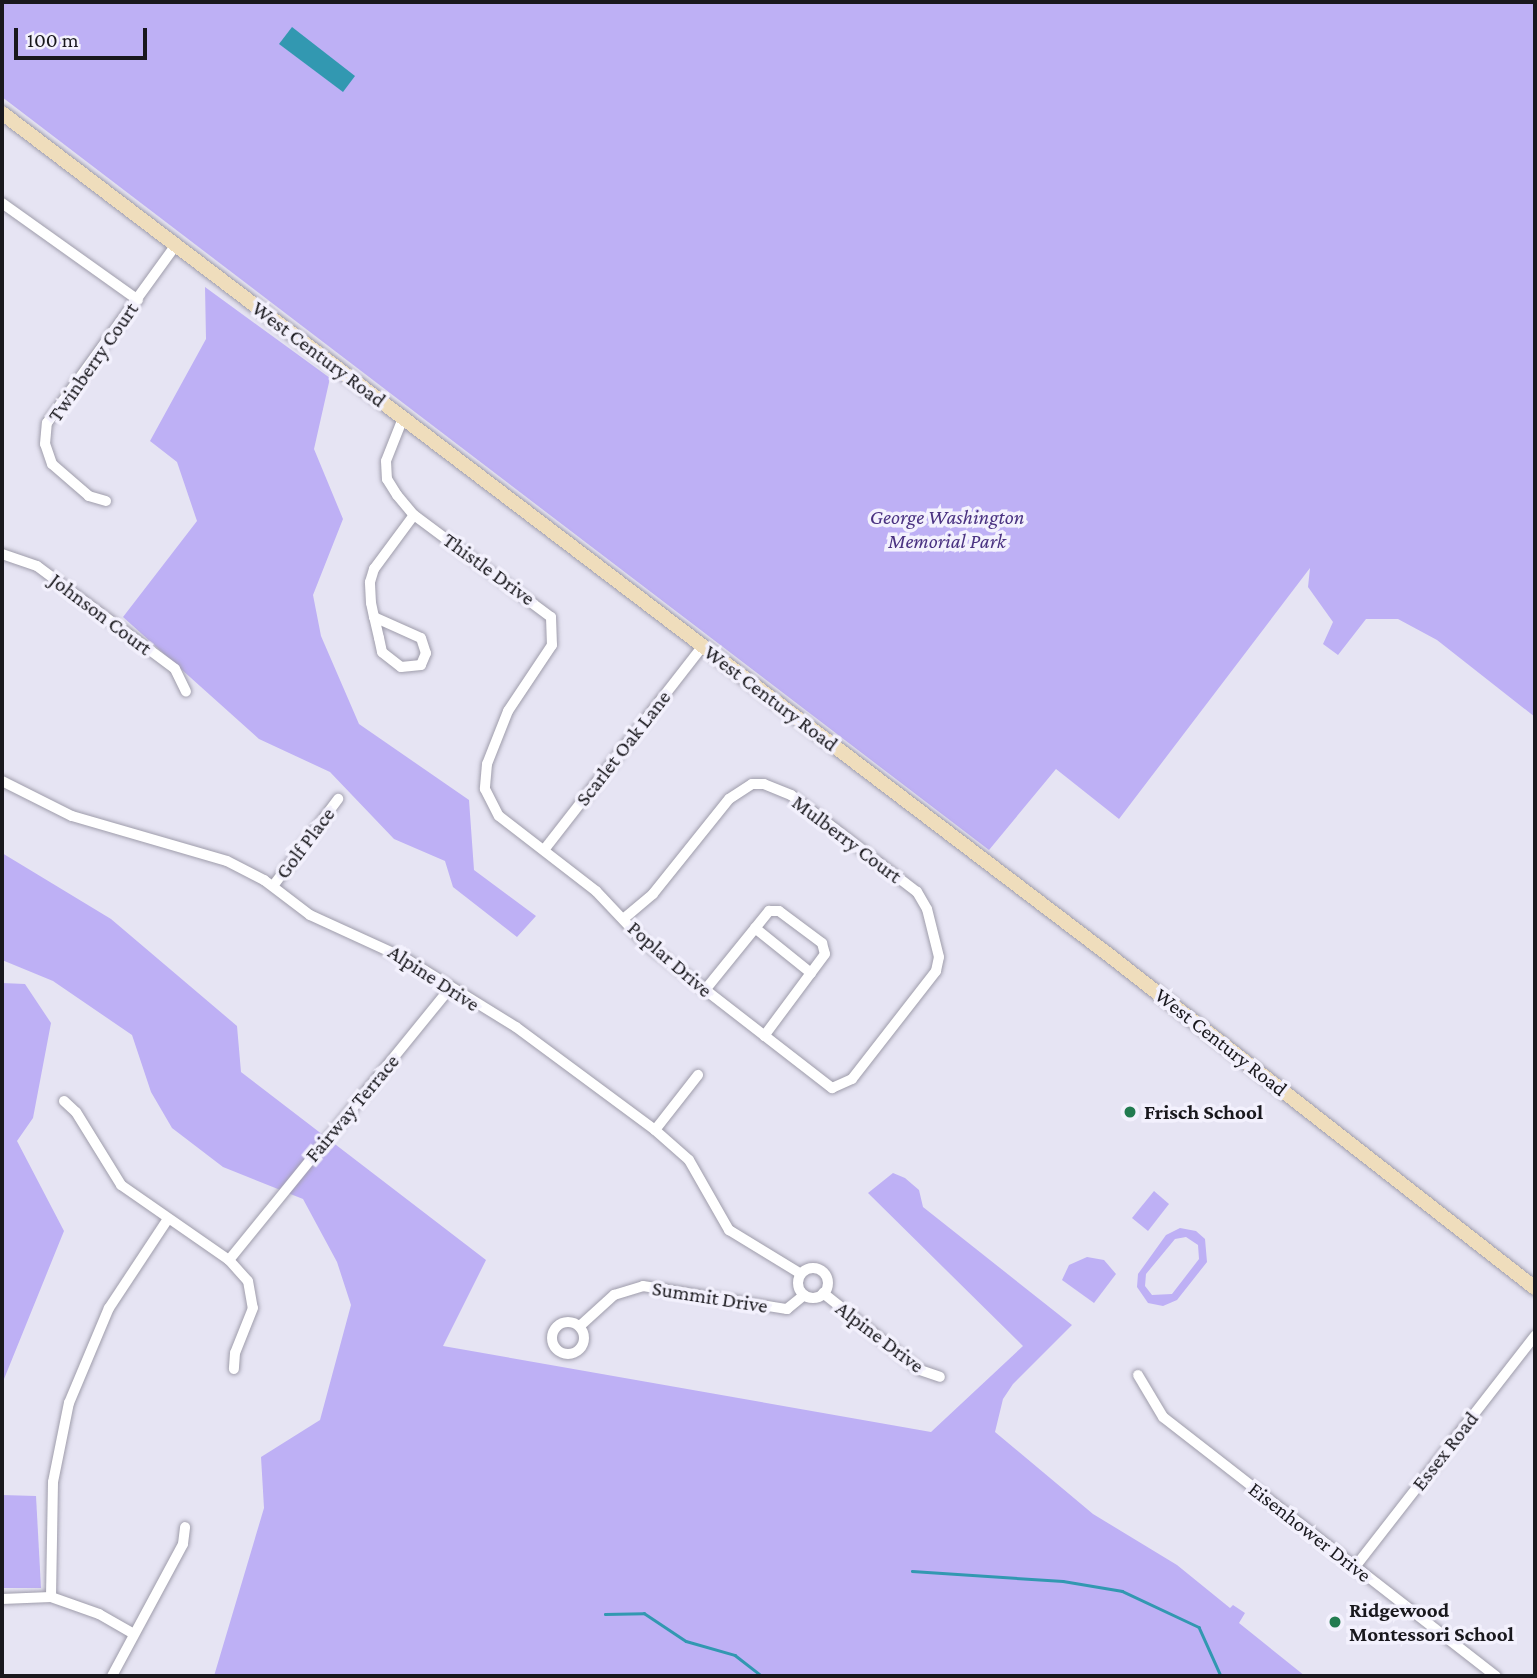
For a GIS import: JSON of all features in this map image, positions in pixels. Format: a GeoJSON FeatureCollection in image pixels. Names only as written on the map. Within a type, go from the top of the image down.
{"type":"FeatureCollection","features":[{"type":"Feature","properties":{"kind":"main road","name":"West Century Road"},"geometry":{"type":"LineString","coordinates":[[2,113],[1114,959],[1535,1288]]}},
{"type":"Feature","properties":{"kind":"street"},"geometry":{"type":"LineString","coordinates":[[2,203],[138,300]]}},
{"type":"Feature","properties":{"kind":"street","name":"Twinberry Court"},"geometry":{"type":"LineString","coordinates":[[106,501],[89,496],[59,473],[47,454],[45,433],[52,413],[176,245]]}},
{"type":"Feature","properties":{"kind":"street","name":"Thistle Drive"},"geometry":{"type":"LineString","coordinates":[[403,418],[386,470],[391,487],[414,515],[551,617],[552,645],[508,711],[487,764]]}},
{"type":"Feature","properties":{"kind":"street"},"geometry":{"type":"LineString","coordinates":[[374,617],[421,638],[426,653],[421,665],[412,669],[390,661],[382,652],[374,617],[370,583],[374,569],[414,515]]}},
{"type":"Feature","properties":{"kind":"street","name":"Johnson Court"},"geometry":{"type":"LineString","coordinates":[[2,554],[37,566],[175,669],[186,692]]}},
{"type":"Feature","properties":{"kind":"street","name":"Scarlet Oak Lane"},"geometry":{"type":"LineString","coordinates":[[544,850],[702,646]]}},
{"type":"Feature","properties":{"kind":"street","name":"Poplar Drive"},"geometry":{"type":"LineString","coordinates":[[487,764],[485,789],[491,806],[623,919],[645,943],[832,1088],[846,1085],[856,1073]]}},
{"type":"Feature","properties":{"kind":"street","name":"Alpine Drive"},"geometry":{"type":"LineString","coordinates":[[2,781],[72,816],[204,852],[273,887],[310,915],[384,946],[449,989],[516,1027],[655,1130],[689,1160],[729,1230],[801,1274]]}},
{"type":"Feature","properties":{"kind":"street","name":"Mulberry Court"},"geometry":{"type":"LineString","coordinates":[[623,919],[653,894],[739,791],[764,784],[791,795],[917,892],[936,938],[936,971],[856,1073]]}},
{"type":"Feature","properties":{"kind":"street","name":"Golf Place"},"geometry":{"type":"LineString","coordinates":[[273,887],[338,799]]}},
{"type":"Feature","properties":{"kind":"street"},"geometry":{"type":"LineString","coordinates":[[705,990],[769,911],[779,911],[822,943],[825,954],[764,1036]]}},
{"type":"Feature","properties":{"kind":"street"},"geometry":{"type":"LineString","coordinates":[[755,928],[811,973]]}},
{"type":"Feature","properties":{"kind":"street","name":"Fairway Terrace"},"geometry":{"type":"LineString","coordinates":[[229,1260],[449,989]]}},
{"type":"Feature","properties":{"kind":"street"},"geometry":{"type":"LineString","coordinates":[[655,1130],[698,1075]]}},
{"type":"Feature","properties":{"kind":"street"},"geometry":{"type":"LineString","coordinates":[[64,1101],[76,1112],[116,1179],[168,1219],[229,1260],[248,1281],[254,1299],[234,1368]]}},
{"type":"Feature","properties":{"kind":"street"},"geometry":{"type":"LineString","coordinates":[[51,1597],[53,1482],[69,1403],[109,1308],[168,1219]]}},
{"type":"Feature","properties":{"kind":"street"},"geometry":{"type":"LineString","coordinates":[[811,1268],[824,1273],[827,1282],[823,1293],[812,1298],[804,1295],[798,1285],[801,1274],[811,1268]]}},
{"type":"Feature","properties":{"kind":"street","name":"Summit Drive"},"geometry":{"type":"LineString","coordinates":[[581,1325],[614,1295],[643,1286],[786,1309],[804,1295]]}},
{"type":"Feature","properties":{"kind":"street","name":"Alpine Drive"},"geometry":{"type":"LineString","coordinates":[[823,1293],[920,1370],[940,1377]]}},
{"type":"Feature","properties":{"kind":"street","name":"Essex Road"},"geometry":{"type":"LineString","coordinates":[[1355,1567],[1535,1336]]}},
{"type":"Feature","properties":{"kind":"street","name":"Eisenhower Drive"},"geometry":{"type":"LineString","coordinates":[[1138,1375],[1163,1417],[1496,1676]]}},
{"type":"Feature","properties":{"kind":"street"},"geometry":{"type":"LineString","coordinates":[[112,1676],[183,1544],[185,1527]]}},
{"type":"Feature","properties":{"kind":"street"},"geometry":{"type":"LineString","coordinates":[[2,1599],[51,1597],[99,1614],[134,1634]]}},
{"type":"Feature","properties":{"kind":"green space","name":"George Washington Memorial Park"},"geometry":{"type":"Polygon","coordinates":[[[2,2],[1535,2],[1535,717],[1437,640],[1398,619],[1366,619],[1338,655],[1323,644],[1333,622],[1308,587],[1310,568],[1119,819],[1056,769],[989,850],[2,97],[2,2]]]}},
{"type":"Feature","properties":{"kind":"green space"},"geometry":{"type":"Polygon","coordinates":[[[205,287],[330,378],[314,449],[343,519],[313,595],[321,636],[359,724],[469,800],[474,870],[536,916],[517,937],[453,887],[445,861],[394,839],[330,772],[259,739],[123,617],[197,521],[177,462],[150,441],[206,339],[205,287]]]}},
{"type":"Feature","properties":{"kind":"green space"},"geometry":{"type":"Polygon","coordinates":[[[2,853],[111,919],[237,1026],[241,1072],[486,1260],[443,1346],[931,1432],[1023,1346],[868,1193],[893,1173],[905,1178],[919,1190],[923,1207],[1072,1325],[1013,1384],[1003,1399],[995,1432],[1093,1514],[1177,1565],[1230,1608],[1233,1605],[1245,1613],[1239,1623],[1305,1676],[214,1676],[264,1508],[261,1457],[320,1420],[351,1305],[337,1262],[303,1199],[223,1167],[172,1128],[151,1092],[132,1035],[53,981],[2,960],[2,853]]]}},
{"type":"Feature","properties":{"kind":"green space"},"geometry":{"type":"Polygon","coordinates":[[[2,983],[25,984],[51,1023],[33,1118],[17,1141],[64,1231],[2,1384],[2,983]]]}},
{"type":"Feature","properties":{"kind":"green space"},"geometry":{"type":"Polygon","coordinates":[[[1154,1191],[1169,1204],[1148,1231],[1132,1218],[1154,1191]]]}},
{"type":"Feature","properties":{"kind":"green space"},"geometry":{"type":"Polygon","coordinates":[[[1180,1228],[1196,1231],[1205,1239],[1207,1262],[1177,1300],[1163,1306],[1148,1303],[1137,1287],[1138,1274],[1166,1235],[1180,1228]],[[1186,1237],[1175,1239],[1146,1274],[1145,1286],[1152,1295],[1172,1294],[1199,1259],[1198,1245],[1186,1237]]]}},
{"type":"Feature","properties":{"kind":"green space"},"geometry":{"type":"Polygon","coordinates":[[[1087,1257],[1104,1260],[1116,1274],[1094,1303],[1062,1280],[1069,1265],[1087,1257]]]}},
{"type":"Feature","properties":{"kind":"green space"},"geometry":{"type":"Polygon","coordinates":[[[2,1495],[36,1496],[41,1588],[2,1588],[2,1495]]]}},
{"type":"Feature","properties":{"kind":"water"},"geometry":{"type":"Polygon","coordinates":[[[292,27],[355,76],[343,92],[279,44],[292,27]]]}},
{"type":"Feature","properties":{"kind":"waterway"},"geometry":{"type":"LineString","coordinates":[[912,1571],[1063,1581],[1122,1591],[1199,1627],[1221,1676]]}},
{"type":"Feature","properties":{"kind":"waterway"},"geometry":{"type":"LineString","coordinates":[[605,1614],[644,1613],[686,1641],[735,1655],[762,1676]]}},
{"type":"Feature","properties":{"kind":"place","name":"Frisch School"},"geometry":{"type":"Point","coordinates":[1130,1112]}},
{"type":"Feature","properties":{"kind":"place","name":"Ridgewood Montessori School"},"geometry":{"type":"Point","coordinates":[1335,1622]}}]}
